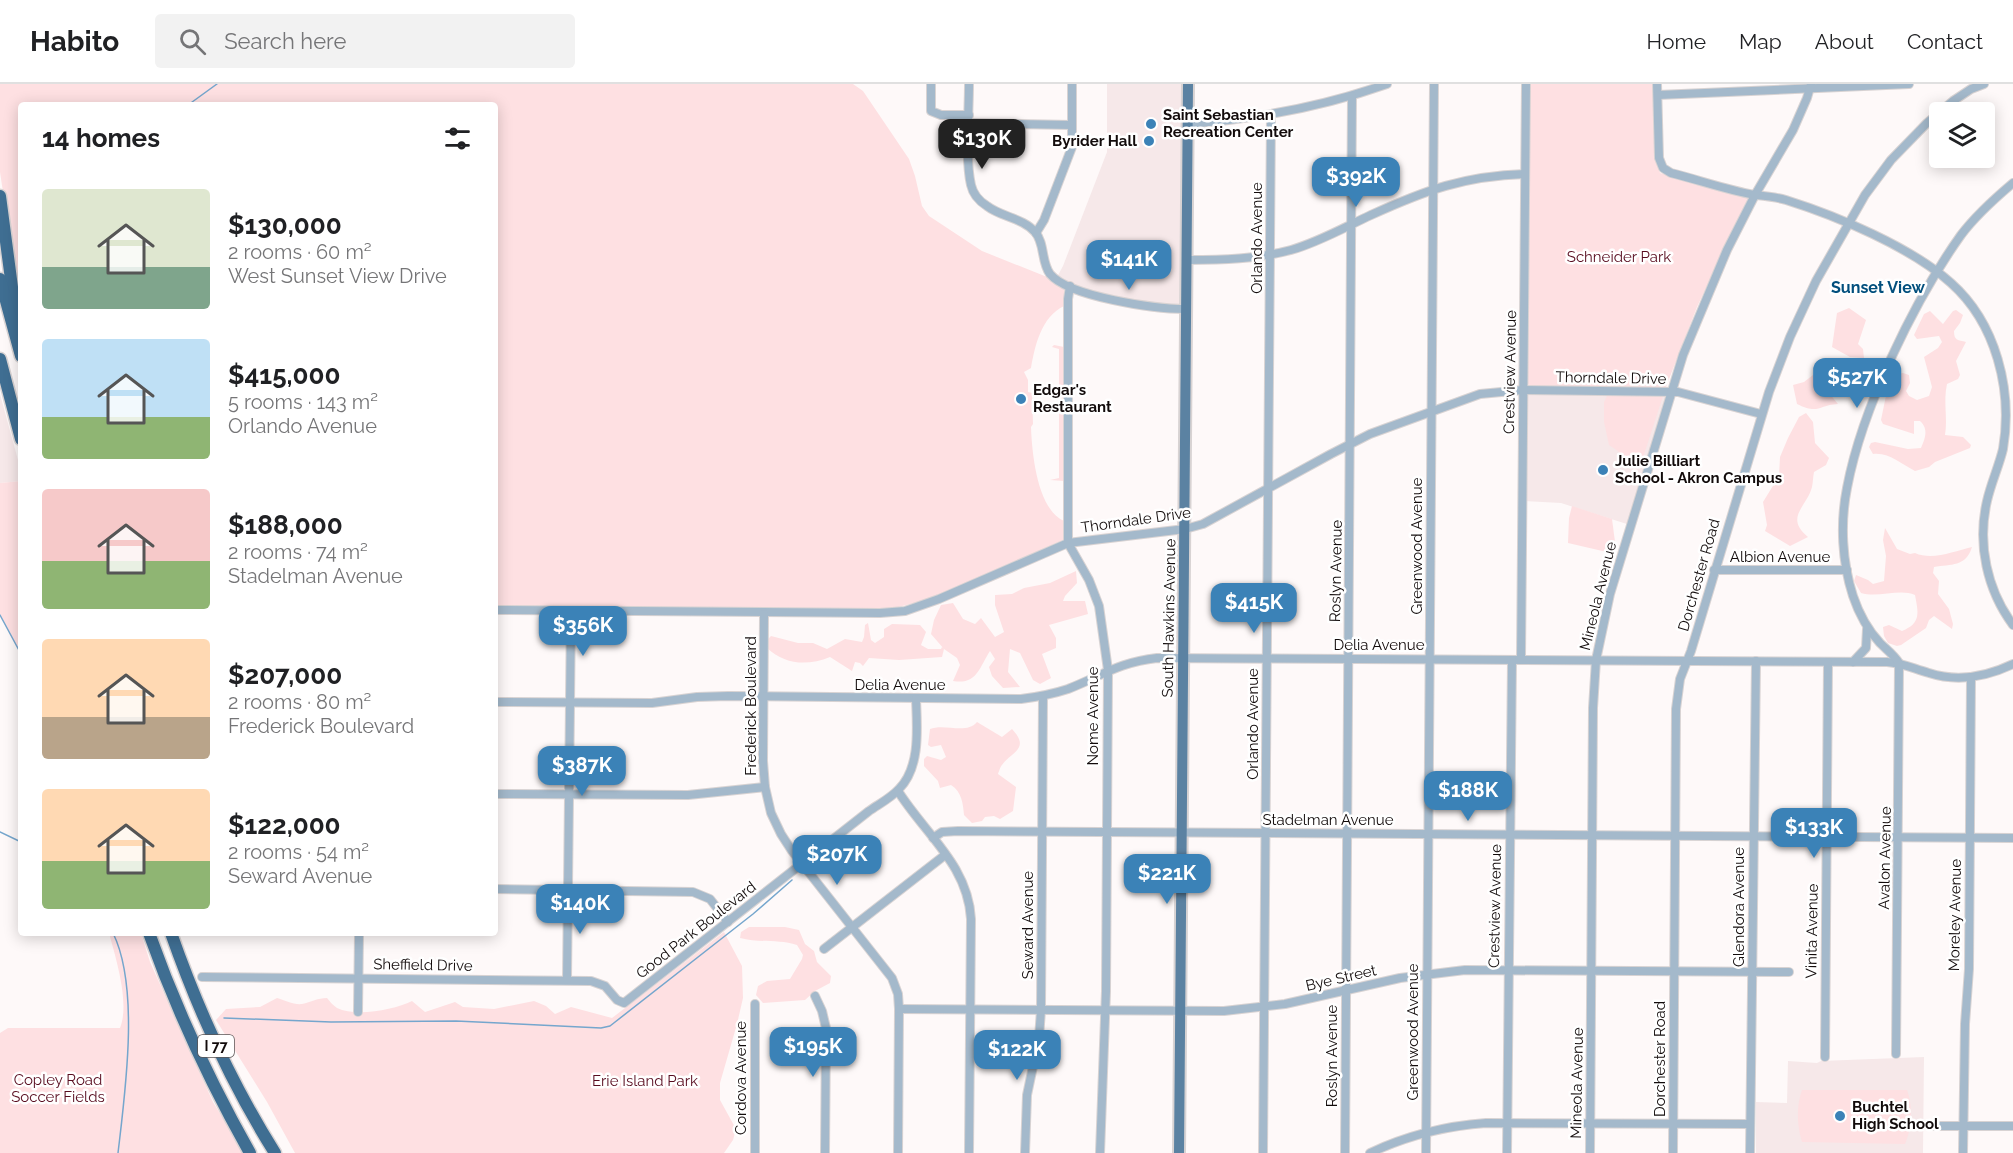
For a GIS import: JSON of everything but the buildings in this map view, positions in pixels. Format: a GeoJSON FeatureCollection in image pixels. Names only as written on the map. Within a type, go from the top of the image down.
{"type":"FeatureCollection","features":[{"type":"Feature","properties":{"kind":"highway"},"geometry":{"type":"LineString","coordinates":[[0,196],[11,277],[13,323]]}},
{"type":"Feature","properties":{"kind":"highway"},"geometry":{"type":"LineString","coordinates":[[0,279],[18,344]]}},
{"type":"Feature","properties":{"kind":"highway"},"geometry":{"type":"LineString","coordinates":[[0,359],[18,428]]}},
{"type":"Feature","properties":{"kind":"highway","name":"I 77"},"geometry":{"type":"LineString","coordinates":[[150,936],[168,987],[199,1056],[250,1153]]}},
{"type":"Feature","properties":{"kind":"highway","name":"I 77"},"geometry":{"type":"LineString","coordinates":[[172,936],[209,1033],[233,1083],[274,1153]]}},
{"type":"Feature","properties":{"kind":"main road","name":"South Hawkins Avenue"},"geometry":{"type":"LineString","coordinates":[[1179,1153],[1188,84]]}},
{"type":"Feature","properties":{"kind":"street"},"geometry":{"type":"LineString","coordinates":[[931,84],[931,111],[941,115],[969,119],[1072,125]]}},
{"type":"Feature","properties":{"kind":"street"},"geometry":{"type":"LineString","coordinates":[[969,84],[971,185],[977,198],[989,208],[1026,225],[1036,233],[1044,266],[1052,277],[1070,286],[1126,303],[1157,308],[1185,309]]}},
{"type":"Feature","properties":{"kind":"street"},"geometry":{"type":"LineString","coordinates":[[1036,233],[1044,220],[1072,147],[1072,84]]}},
{"type":"Feature","properties":{"kind":"street"},"geometry":{"type":"LineString","coordinates":[[1188,124],[1271,115],[1352,96],[1387,84]]}},
{"type":"Feature","properties":{"kind":"street","name":"Greenwood Avenue"},"geometry":{"type":"LineString","coordinates":[[1426,1153],[1434,84]]}},
{"type":"Feature","properties":{"kind":"street","name":"Crestview Avenue"},"geometry":{"type":"LineString","coordinates":[[1521,660],[1526,84]]}},
{"type":"Feature","properties":{"kind":"street"},"geometry":{"type":"LineString","coordinates":[[1657,84],[1661,166],[1671,173],[1755,195],[1784,199],[1848,224],[1907,253],[1953,284],[1986,327],[2002,369],[2007,397],[2009,443],[1987,500],[1983,540],[1994,593],[2013,625]]}},
{"type":"Feature","properties":{"kind":"street"},"geometry":{"type":"LineString","coordinates":[[1658,95],[1811,86],[1909,84]]}},
{"type":"Feature","properties":{"kind":"street","name":"Dorchester Road"},"geometry":{"type":"LineString","coordinates":[[1673,1153],[1677,696],[1680,679],[1761,414],[1802,309],[1826,261],[1880,173],[1916,133],[1953,101],[1971,89],[1984,84]]}},
{"type":"Feature","properties":{"kind":"street","name":"Mineola Avenue"},"geometry":{"type":"LineString","coordinates":[[1590,1153],[1596,660],[1610,594],[1683,355],[1713,283],[1755,195],[1794,130],[1811,86]]}},
{"type":"Feature","properties":{"kind":"street","name":"Roslyn Avenue"},"geometry":{"type":"LineString","coordinates":[[1345,1153],[1353,224],[1352,96]]}},
{"type":"Feature","properties":{"kind":"street","name":"Orlando Avenue"},"geometry":{"type":"LineString","coordinates":[[1263,1153],[1271,115]]}},
{"type":"Feature","properties":{"kind":"street"},"geometry":{"type":"LineString","coordinates":[[1187,260],[1219,260],[1271,255],[1315,241],[1434,189],[1483,176],[1525,174]]}},
{"type":"Feature","properties":{"kind":"street"},"geometry":{"type":"LineString","coordinates":[[1899,663],[1867,627],[1858,609],[1846,570],[1844,513],[1847,487],[1856,452],[1878,390],[1892,357],[1937,272],[1974,220],[2013,183]]}},
{"type":"Feature","properties":{"kind":"street","name":"Nome Avenue"},"geometry":{"type":"LineString","coordinates":[[1070,286],[1068,299],[1068,543],[1089,580],[1099,606],[1108,670],[1105,1011],[1100,1153]]}},
{"type":"Feature","properties":{"kind":"street","name":"Thorndale Drive"},"geometry":{"type":"LineString","coordinates":[[498,610],[764,614],[905,611],[939,600],[1068,543],[1185,529],[1203,524],[1269,487],[1388,427],[1480,394],[1523,390],[1671,392],[1761,414]]}},
{"type":"Feature","properties":{"kind":"street","name":"Albion Avenue"},"geometry":{"type":"LineString","coordinates":[[1714,570],[1846,570]]}},
{"type":"Feature","properties":{"kind":"street"},"geometry":{"type":"LineString","coordinates":[[567,980],[571,611]]}},
{"type":"Feature","properties":{"kind":"street","name":"Frederick Boulevard"},"geometry":{"type":"LineString","coordinates":[[764,614],[765,788],[776,825],[792,851],[892,978],[898,994],[898,1153]]}},
{"type":"Feature","properties":{"kind":"street"},"geometry":{"type":"LineString","coordinates":[[1853,662],[1866,648],[1867,627]]}},
{"type":"Feature","properties":{"kind":"street","name":"Delia Avenue"},"geometry":{"type":"LineString","coordinates":[[498,702],[652,703],[706,697],[1017,699],[1043,696],[1069,688],[1108,670],[1144,659],[1182,657],[1899,663],[1941,676],[1971,677],[1991,674],[2013,664]]}},
{"type":"Feature","properties":{"kind":"street","name":"Crestview Avenue"},"geometry":{"type":"LineString","coordinates":[[1507,1153],[1512,660]]}},
{"type":"Feature","properties":{"kind":"street","name":"Glendora Avenue"},"geometry":{"type":"LineString","coordinates":[[1750,1153],[1756,661]]}},
{"type":"Feature","properties":{"kind":"street","name":"Vinita Avenue"},"geometry":{"type":"LineString","coordinates":[[1825,1057],[1828,662]]}},
{"type":"Feature","properties":{"kind":"street","name":"Avalon Avenue"},"geometry":{"type":"LineString","coordinates":[[1896,1054],[1899,663]]}},
{"type":"Feature","properties":{"kind":"street","name":"Moreley Avenue"},"geometry":{"type":"LineString","coordinates":[[1963,1153],[1965,1024],[1969,969],[1971,677]]}},
{"type":"Feature","properties":{"kind":"street","name":"Seward Avenue"},"geometry":{"type":"LineString","coordinates":[[1025,1153],[1027,1095],[1039,1038],[1041,1010],[1043,696]]}},
{"type":"Feature","properties":{"kind":"street","name":"Good Park Boulevard"},"geometry":{"type":"LineString","coordinates":[[633,997],[898,791],[905,783],[914,759],[916,699]]}},
{"type":"Feature","properties":{"kind":"street"},"geometry":{"type":"LineString","coordinates":[[498,794],[688,795],[765,788]]}},
{"type":"Feature","properties":{"kind":"street"},"geometry":{"type":"LineString","coordinates":[[898,791],[962,879],[969,902],[971,919],[969,1153]]}},
{"type":"Feature","properties":{"kind":"street","name":"Stadelman Avenue"},"geometry":{"type":"LineString","coordinates":[[933,838],[949,831],[1042,831],[2013,838]]}},
{"type":"Feature","properties":{"kind":"street"},"geometry":{"type":"LineString","coordinates":[[824,949],[945,855]]}},
{"type":"Feature","properties":{"kind":"street"},"geometry":{"type":"LineString","coordinates":[[498,889],[693,892],[710,899],[728,922]]}},
{"type":"Feature","properties":{"kind":"street"},"geometry":{"type":"LineString","coordinates":[[358,1012],[359,936]]}},
{"type":"Feature","properties":{"kind":"street","name":"Bye Street"},"geometry":{"type":"LineString","coordinates":[[899,1009],[1224,1011],[1265,1007],[1427,974],[1465,970],[1789,972]]}},
{"type":"Feature","properties":{"kind":"street","name":"Sheffield Drive"},"geometry":{"type":"LineString","coordinates":[[202,977],[591,981],[606,986],[621,1002],[624,1003],[633,997]]}},
{"type":"Feature","properties":{"kind":"street"},"geometry":{"type":"LineString","coordinates":[[815,996],[826,1028],[825,1153]]}},
{"type":"Feature","properties":{"kind":"street","name":"Cordova Avenue"},"geometry":{"type":"LineString","coordinates":[[754,1153],[755,1004]]}},
{"type":"Feature","properties":{"kind":"street"},"geometry":{"type":"LineString","coordinates":[[1370,1153],[1426,1131],[1459,1125],[1507,1123],[1750,1124]]}},
{"type":"Feature","properties":{"kind":"street"},"geometry":{"type":"LineString","coordinates":[[1933,1126],[2013,1126]]}},
{"type":"Feature","properties":{"kind":"shaded area"},"geometry":{"type":"Polygon","coordinates":[[[1107,84],[1188,84],[1185,309],[1126,303],[1056,279],[1107,152],[1107,84]]]}},
{"type":"Feature","properties":{"kind":"shaded area"},"geometry":{"type":"Polygon","coordinates":[[[1529,393],[1666,396],[1630,525],[1561,503],[1524,501],[1527,395],[1529,393]]]}},
{"type":"Feature","properties":{"kind":"shaded area"},"geometry":{"type":"Polygon","coordinates":[[[0,394],[18,460],[18,481],[0,483],[0,394]]]}},
{"type":"Feature","properties":{"kind":"shaded area","name":"Buchtel High School"},"geometry":{"type":"Polygon","coordinates":[[[1924,1057],[1923,1153],[1756,1153],[1756,1102],[1787,1103],[1788,1061],[1817,1063],[1924,1057]]]}},
{"type":"Feature","properties":{"kind":"green space"},"geometry":{"type":"Polygon","coordinates":[[[0,84],[853,84],[863,91],[909,159],[922,206],[929,216],[982,251],[1062,283],[1064,306],[1050,317],[1040,333],[1031,368],[1024,372],[1028,380],[1028,392],[1032,393],[1033,424],[1031,427],[1038,479],[1048,505],[1055,515],[1064,521],[1063,540],[929,599],[891,609],[498,606],[498,102],[18,102],[18,295],[0,172],[0,84]]]}},
{"type":"Feature","properties":{"kind":"green space","name":"Schneider Park"},"geometry":{"type":"Polygon","coordinates":[[[1529,84],[1654,84],[1655,156],[1660,173],[1748,198],[1697,307],[1666,387],[1532,386],[1527,384],[1529,84]]]}},
{"type":"Feature","properties":{"kind":"green space"},"geometry":{"type":"Polygon","coordinates":[[[1849,308],[1866,320],[1858,344],[1863,349],[1864,358],[1850,357],[1832,347],[1837,313],[1849,308]]]}},
{"type":"Feature","properties":{"kind":"green space"},"geometry":{"type":"Polygon","coordinates":[[[1956,310],[1963,315],[1954,331],[1955,337],[1966,342],[1956,361],[1960,375],[1958,379],[1947,384],[1945,435],[1963,437],[1971,445],[1970,448],[1915,471],[1890,457],[1873,454],[1869,447],[1875,442],[1908,449],[1921,448],[1925,431],[1920,421],[1914,421],[1914,434],[1883,424],[1881,420],[1890,376],[1903,373],[1909,375],[1910,383],[1906,391],[1909,396],[1917,400],[1929,396],[1932,387],[1924,357],[1938,348],[1942,342],[1939,336],[1917,339],[1914,335],[1924,314],[1930,311],[1943,324],[1956,310]]]}},
{"type":"Feature","properties":{"kind":"green space"},"geometry":{"type":"Polygon","coordinates":[[[1054,345],[1064,347],[1064,481],[1050,480],[1059,478],[1059,349],[1052,347],[1054,345]]]}},
{"type":"Feature","properties":{"kind":"green space"},"geometry":{"type":"Polygon","coordinates":[[[1826,365],[1832,371],[1824,387],[1838,404],[1810,409],[1797,404],[1793,385],[1804,382],[1826,365]]]}},
{"type":"Feature","properties":{"kind":"green space"},"geometry":{"type":"Polygon","coordinates":[[[1607,396],[1663,396],[1642,461],[1624,462],[1618,451],[1609,445],[1604,422],[1604,402],[1607,396]]]}},
{"type":"Feature","properties":{"kind":"green space"},"geometry":{"type":"Polygon","coordinates":[[[1806,413],[1813,422],[1815,443],[1829,458],[1826,465],[1814,472],[1812,487],[1797,518],[1801,530],[1808,537],[1790,546],[1765,531],[1767,525],[1763,502],[1779,476],[1780,457],[1788,438],[1799,417],[1806,413]]]}},
{"type":"Feature","properties":{"kind":"green space"},"geometry":{"type":"Polygon","coordinates":[[[18,481],[18,648],[0,615],[0,483],[18,481]]]}},
{"type":"Feature","properties":{"kind":"green space"},"geometry":{"type":"Polygon","coordinates":[[[1572,506],[1612,519],[1615,542],[1611,553],[1568,543],[1572,506]]]}},
{"type":"Feature","properties":{"kind":"green space"},"geometry":{"type":"Polygon","coordinates":[[[1885,528],[1897,549],[1910,554],[1936,556],[1972,547],[1962,561],[1952,565],[1934,567],[1933,573],[1939,581],[1938,594],[1949,609],[1952,629],[1934,616],[1929,620],[1926,628],[1901,645],[1888,643],[1883,627],[1889,625],[1902,631],[1916,621],[1915,595],[1903,592],[1861,593],[1854,581],[1856,575],[1873,584],[1884,581],[1885,528]]]}},
{"type":"Feature","properties":{"kind":"green space"},"geometry":{"type":"Polygon","coordinates":[[[1076,571],[1077,583],[1063,601],[1085,601],[1088,614],[1049,625],[1056,638],[1056,648],[1042,654],[1051,678],[1040,684],[1033,680],[1020,653],[1010,649],[1008,672],[1020,687],[1003,688],[992,676],[989,667],[995,659],[990,651],[972,678],[961,682],[953,681],[960,665],[957,658],[944,649],[931,634],[941,605],[953,603],[963,619],[975,624],[981,618],[995,637],[1004,632],[995,605],[995,595],[1012,594],[1024,588],[1050,583],[1076,571]]]}},
{"type":"Feature","properties":{"kind":"green space"},"geometry":{"type":"Polygon","coordinates":[[[868,623],[871,640],[875,643],[884,637],[884,629],[892,624],[920,625],[926,632],[921,645],[928,649],[941,649],[942,647],[944,649],[942,657],[899,660],[869,658],[863,666],[855,662],[852,671],[830,657],[805,663],[789,661],[767,648],[766,641],[771,636],[798,643],[813,643],[827,649],[845,639],[862,642],[865,625],[868,623]]]}},
{"type":"Feature","properties":{"kind":"green space"},"geometry":{"type":"Polygon","coordinates":[[[977,722],[1002,737],[1012,729],[1020,741],[1020,746],[1002,765],[998,774],[1016,787],[1013,811],[1000,819],[994,816],[985,817],[982,821],[972,823],[964,815],[958,791],[951,785],[940,788],[938,781],[924,766],[924,759],[927,756],[941,760],[946,757],[941,745],[931,747],[928,745],[930,729],[967,728],[977,722]]]}},
{"type":"Feature","properties":{"kind":"green space"},"geometry":{"type":"Polygon","coordinates":[[[749,927],[785,927],[799,930],[805,944],[814,951],[817,962],[831,976],[830,983],[815,991],[805,1000],[763,1003],[756,995],[758,986],[767,981],[790,979],[803,955],[797,945],[740,938],[741,932],[749,927]]]}},
{"type":"Feature","properties":{"kind":"green space","name":"Erie Island Park"},"geometry":{"type":"Polygon","coordinates":[[[724,932],[742,966],[743,998],[720,1083],[720,1100],[736,1129],[733,1140],[724,1153],[295,1153],[267,1102],[216,1020],[226,1009],[260,1007],[277,998],[302,1004],[327,998],[337,1008],[354,1012],[385,1010],[412,1001],[425,1012],[455,1002],[463,1007],[494,1009],[534,1001],[546,1006],[555,1014],[571,1007],[612,1018],[724,932]]]}},
{"type":"Feature","properties":{"kind":"green space","name":"Copley Road Soccer Fields"},"geometry":{"type":"Polygon","coordinates":[[[110,936],[142,936],[150,962],[213,1102],[244,1153],[0,1153],[0,1033],[8,1028],[120,1028],[123,1018],[123,994],[110,936]]]}},
{"type":"Feature","properties":{"kind":"green space"},"geometry":{"type":"Polygon","coordinates":[[[1802,1090],[1907,1090],[1911,1117],[1905,1144],[1802,1142],[1798,1116],[1802,1090]]]}},
{"type":"Feature","properties":{"kind":"waterway"},"geometry":{"type":"LineString","coordinates":[[192,102],[217,84]]}},
{"type":"Feature","properties":{"kind":"waterway"},"geometry":{"type":"LineString","coordinates":[[0,615],[18,648]]}},
{"type":"Feature","properties":{"kind":"waterway"},"geometry":{"type":"LineString","coordinates":[[0,832],[18,841]]}},
{"type":"Feature","properties":{"kind":"waterway"},"geometry":{"type":"LineString","coordinates":[[224,1018],[331,1022],[456,1021],[601,1028],[610,1026],[753,914],[792,880]]}},
{"type":"Feature","properties":{"kind":"waterway"},"geometry":{"type":"LineString","coordinates":[[114,936],[126,982],[128,1011],[127,1072],[118,1153]]}},
{"type":"Feature","properties":{"kind":"place","name":"Saint Sebastian Recreation Center"},"geometry":{"type":"Point","coordinates":[1151,124]}},
{"type":"Feature","properties":{"kind":"place","name":"Byrider Hall"},"geometry":{"type":"Point","coordinates":[1149,141]}},
{"type":"Feature","properties":{"kind":"place","name":"Edgar's Restaurant"},"geometry":{"type":"Point","coordinates":[1021,399]}},
{"type":"Feature","properties":{"kind":"place","name":"Julie Billiart School - Akron Campus"},"geometry":{"type":"Point","coordinates":[1603,470]}},
{"type":"Feature","properties":{"kind":"place","name":"Buchtel High School"},"geometry":{"type":"Point","coordinates":[1840,1116]}},
{"type":"Feature","properties":{"kind":"district","name":"Sunset View"},"geometry":{"type":"Point","coordinates":[1878,287]}}]}
